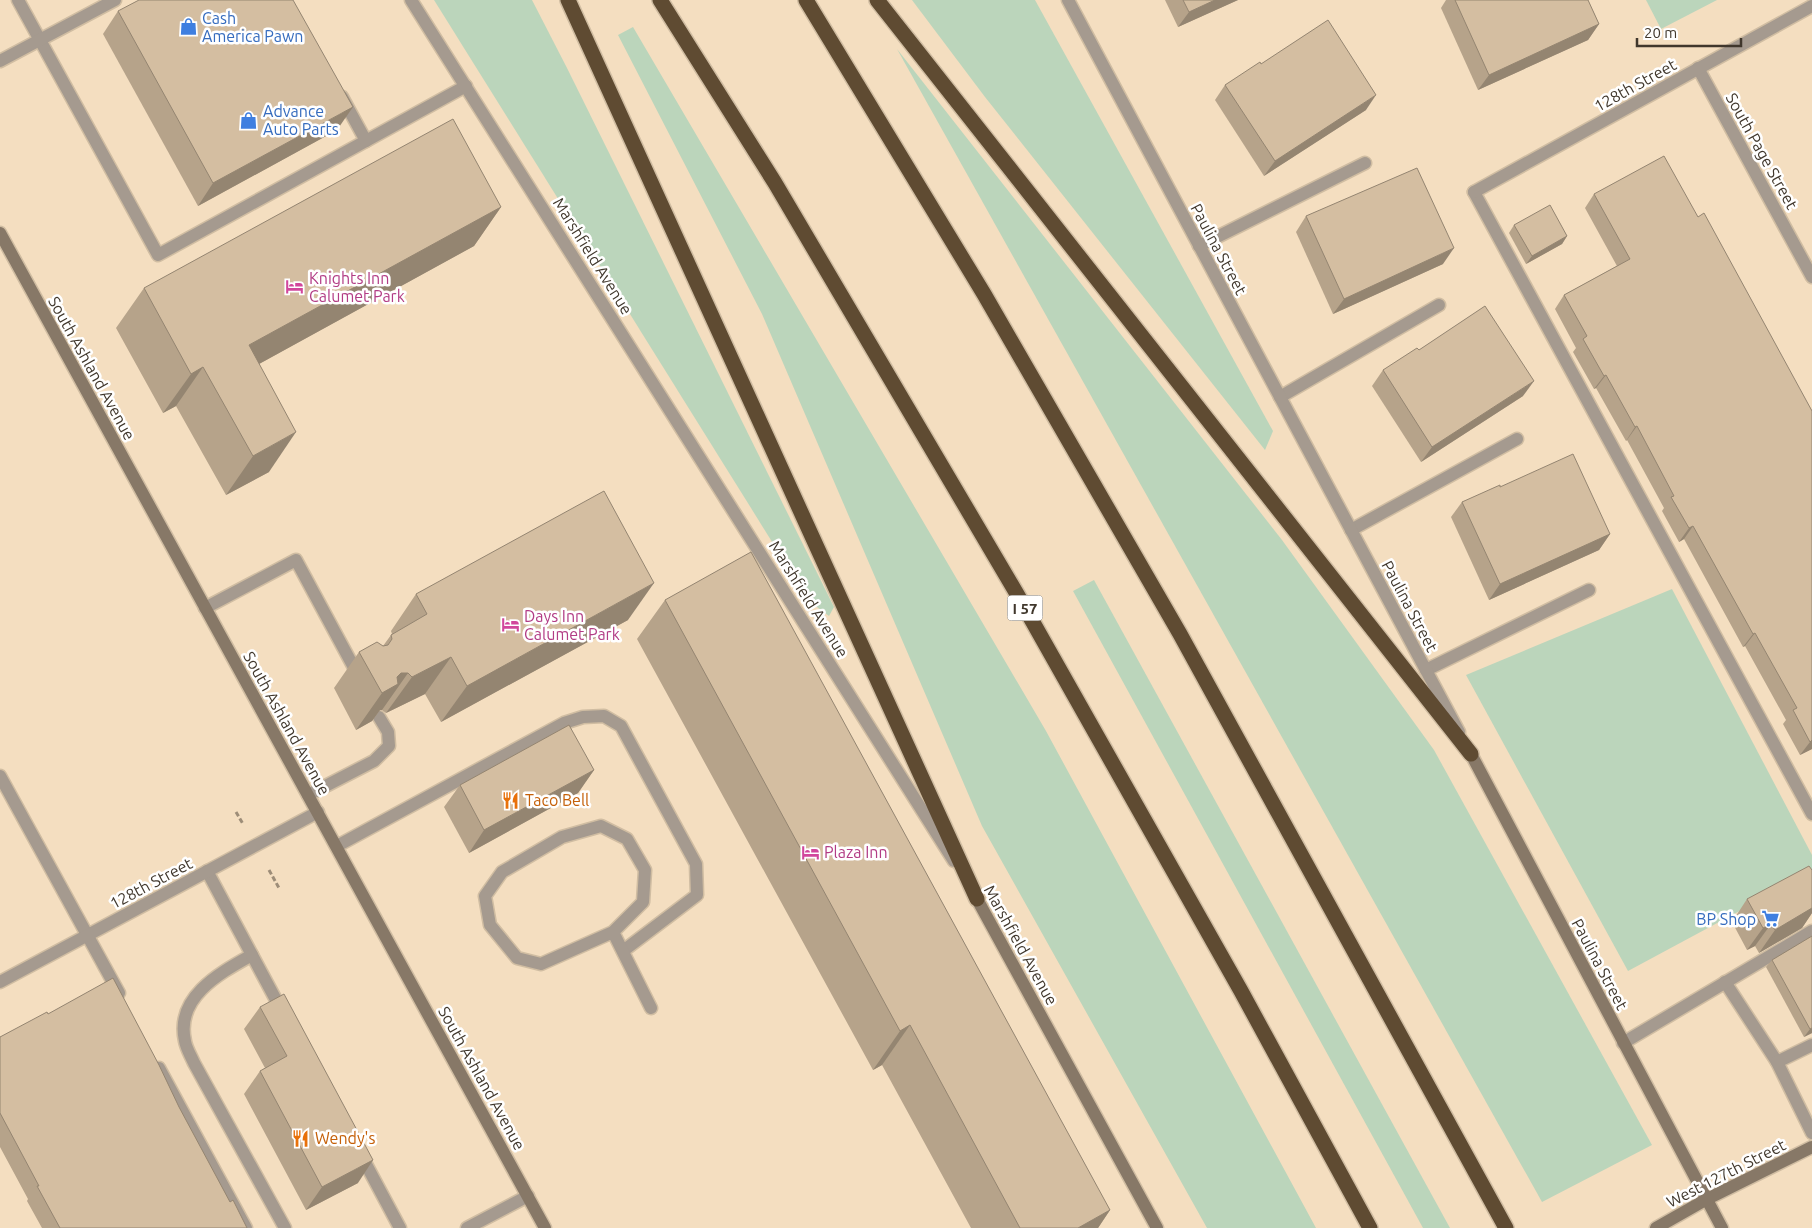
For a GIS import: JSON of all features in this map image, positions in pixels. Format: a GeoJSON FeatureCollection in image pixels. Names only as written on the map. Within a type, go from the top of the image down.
{"type":"FeatureCollection","features":[{"type":"Feature","properties":{"kind":"highway"},"geometry":{"type":"LineString","coordinates":[[568,0],[977,898]]}},
{"type":"Feature","properties":{"kind":"highway","name":"I 57"},"geometry":{"type":"LineString","coordinates":[[660,0],[775,183],[1022,603],[1236,983],[1370,1228]]}},
{"type":"Feature","properties":{"kind":"highway"},"geometry":{"type":"LineString","coordinates":[[806,0],[984,294],[1180,634],[1506,1228]]}},
{"type":"Feature","properties":{"kind":"highway"},"geometry":{"type":"LineString","coordinates":[[877,0],[1471,754]]}},
{"type":"Feature","properties":{"kind":"main road","name":"South Ashland Avenue"},"geometry":{"type":"LineString","coordinates":[[0,233],[546,1228]]}},
{"type":"Feature","properties":{"kind":"main road","name":"Paulina Street"},"geometry":{"type":"LineString","coordinates":[[1471,754],[1722,1228]]}},
{"type":"Feature","properties":{"kind":"main road","name":"Marshfield Avenue"},"geometry":{"type":"LineString","coordinates":[[977,898],[1157,1228]]}},
{"type":"Feature","properties":{"kind":"main road","name":"West 127th Street"},"geometry":{"type":"LineString","coordinates":[[1656,1228],[1707,1199],[1812,1147]]}},
{"type":"Feature","properties":{"kind":"street"},"geometry":{"type":"LineString","coordinates":[[18,0],[158,255],[466,86]]}},
{"type":"Feature","properties":{"kind":"street"},"geometry":{"type":"LineString","coordinates":[[0,61],[115,0]]}},
{"type":"Feature","properties":{"kind":"street","name":"Marshfield Avenue"},"geometry":{"type":"LineString","coordinates":[[412,0],[977,898]]}},
{"type":"Feature","properties":{"kind":"street","name":"Paulina Street"},"geometry":{"type":"LineString","coordinates":[[1068,0],[1471,754]]}},
{"type":"Feature","properties":{"kind":"street","name":"128th Street"},"geometry":{"type":"LineString","coordinates":[[1812,6],[1474,192],[1812,814]]}},
{"type":"Feature","properties":{"kind":"street","name":"South Page Street"},"geometry":{"type":"LineString","coordinates":[[1698,68],[1812,277]]}},
{"type":"Feature","properties":{"kind":"street"},"geometry":{"type":"LineString","coordinates":[[334,83],[366,141]]}},
{"type":"Feature","properties":{"kind":"street"},"geometry":{"type":"LineString","coordinates":[[1199,246],[1366,163]]}},
{"type":"Feature","properties":{"kind":"street"},"geometry":{"type":"LineString","coordinates":[[1280,397],[1439,305]]}},
{"type":"Feature","properties":{"kind":"street"},"geometry":{"type":"LineString","coordinates":[[1351,530],[1517,439]]}},
{"type":"Feature","properties":{"kind":"street"},"geometry":{"type":"LineString","coordinates":[[205,608],[296,560],[358,675]]}},
{"type":"Feature","properties":{"kind":"street"},"geometry":{"type":"LineString","coordinates":[[1426,670],[1588,590]]}},
{"type":"Feature","properties":{"kind":"street"},"geometry":{"type":"LineString","coordinates":[[337,846],[564,723],[583,717],[604,716],[621,726],[696,864],[698,895],[622,950]]}},
{"type":"Feature","properties":{"kind":"street"},"geometry":{"type":"LineString","coordinates":[[308,795],[374,761],[389,746],[388,732],[379,717]]}},
{"type":"Feature","properties":{"kind":"street"},"geometry":{"type":"LineString","coordinates":[[0,776],[124,1002]]}},
{"type":"Feature","properties":{"kind":"street","name":"128th Street"},"geometry":{"type":"LineString","coordinates":[[0,982],[318,812]]}},
{"type":"Feature","properties":{"kind":"street"},"geometry":{"type":"LineString","coordinates":[[601,826],[627,839],[645,870],[643,902],[613,932],[540,964],[517,958],[490,925],[485,896],[502,872],[562,837],[601,826]]}},
{"type":"Feature","properties":{"kind":"street"},"geometry":{"type":"LineString","coordinates":[[207,871],[289,1024]]}},
{"type":"Feature","properties":{"kind":"street"},"geometry":{"type":"LineString","coordinates":[[1623,1043],[1812,931]]}},
{"type":"Feature","properties":{"kind":"street"},"geometry":{"type":"LineString","coordinates":[[613,932],[651,1008]]}},
{"type":"Feature","properties":{"kind":"street"},"geometry":{"type":"LineString","coordinates":[[252,954],[218,974],[188,1006],[183,1022],[185,1042],[194,1063],[285,1228]]}},
{"type":"Feature","properties":{"kind":"street"},"geometry":{"type":"LineString","coordinates":[[1725,982],[1777,1062],[1812,1133]]}},
{"type":"Feature","properties":{"kind":"street"},"geometry":{"type":"LineString","coordinates":[[1777,1062],[1812,1045]]}},
{"type":"Feature","properties":{"kind":"street"},"geometry":{"type":"LineString","coordinates":[[152,1054],[246,1228]]}},
{"type":"Feature","properties":{"kind":"street"},"geometry":{"type":"LineString","coordinates":[[356,1146],[400,1228]]}},
{"type":"Feature","properties":{"kind":"street"},"geometry":{"type":"LineString","coordinates":[[468,1228],[528,1196]]}},
{"type":"Feature","properties":{"kind":"path"},"geometry":{"type":"LineString","coordinates":[[236,812],[244,826]]}},
{"type":"Feature","properties":{"kind":"path"},"geometry":{"type":"LineString","coordinates":[[269,870],[279,888]]}},
{"type":"Feature","properties":{"kind":"green space"},"geometry":{"type":"Polygon","coordinates":[[[434,0],[532,0],[834,607],[829,616],[809,601],[434,0]]]}},
{"type":"Feature","properties":{"kind":"green space"},"geometry":{"type":"Polygon","coordinates":[[[912,0],[1035,0],[1273,431],[1265,450],[985,97],[912,0]]]}},
{"type":"Feature","properties":{"kind":"green space"},"geometry":{"type":"Polygon","coordinates":[[[1646,0],[1717,0],[1661,29],[1646,0]]]}},
{"type":"Feature","properties":{"kind":"green space"},"geometry":{"type":"Polygon","coordinates":[[[633,27],[1046,731],[1316,1228],[1207,1228],[982,826],[762,314],[618,35],[633,27]]]}},
{"type":"Feature","properties":{"kind":"green space"},"geometry":{"type":"Polygon","coordinates":[[[897,49],[1282,540],[1434,750],[1652,1145],[1542,1202],[897,49]]]}},
{"type":"Feature","properties":{"kind":"green space"},"geometry":{"type":"Polygon","coordinates":[[[1094,580],[1450,1228],[1423,1228],[1073,591],[1094,580]]]}},
{"type":"Feature","properties":{"kind":"green space"},"geometry":{"type":"Polygon","coordinates":[[[1672,589],[1812,855],[1812,872],[1628,971],[1466,675],[1672,589]]]}},
{"type":"Feature","properties":{"kind":"building"},"geometry":{"type":"Polygon","coordinates":[[[139,0],[293,0],[353,107],[213,183],[118,11],[139,0]]]}},
{"type":"Feature","properties":{"kind":"building"},"geometry":{"type":"Polygon","coordinates":[[[1183,0],[1215,0],[1189,12],[1183,0]]]}},
{"type":"Feature","properties":{"kind":"building"},"geometry":{"type":"Polygon","coordinates":[[[1455,0],[1588,0],[1599,24],[1489,75],[1455,0]]]}},
{"type":"Feature","properties":{"kind":"building"},"geometry":{"type":"Polygon","coordinates":[[[1328,20],[1376,95],[1275,161],[1225,85],[1328,20]]]}},
{"type":"Feature","properties":{"kind":"building","name":"Knights Inn Calumet Park"},"geometry":{"type":"Polygon","coordinates":[[[453,119],[501,207],[249,345],[296,432],[253,456],[203,367],[191,374],[144,288],[453,119]]]}},
{"type":"Feature","properties":{"kind":"building"},"geometry":{"type":"Polygon","coordinates":[[[1664,156],[1698,217],[1704,213],[1812,411],[1812,740],[1810,742],[1793,710],[1797,708],[1693,526],[1689,528],[1671,497],[1674,496],[1637,426],[1635,427],[1583,339],[1587,336],[1564,295],[1630,259],[1594,194],[1664,156]]]}},
{"type":"Feature","properties":{"kind":"building"},"geometry":{"type":"Polygon","coordinates":[[[1417,168],[1454,248],[1344,299],[1306,216],[1417,168]]]}},
{"type":"Feature","properties":{"kind":"building"},"geometry":{"type":"Polygon","coordinates":[[[1550,205],[1567,236],[1532,256],[1514,225],[1550,205]]]}},
{"type":"Feature","properties":{"kind":"building"},"geometry":{"type":"Polygon","coordinates":[[[1485,306],[1534,381],[1432,447],[1383,370],[1417,348],[1419,350],[1485,306]]]}},
{"type":"Feature","properties":{"kind":"building"},"geometry":{"type":"Polygon","coordinates":[[[1573,454],[1610,534],[1500,584],[1462,502],[1573,454]]]}},
{"type":"Feature","properties":{"kind":"building","name":"Days Inn Calumet Park"},"geometry":{"type":"Polygon","coordinates":[[[604,491],[654,583],[467,686],[451,657],[412,677],[408,673],[401,673],[397,677],[398,684],[382,693],[359,652],[377,642],[383,646],[388,645],[392,639],[391,635],[427,614],[416,594],[604,491]]]}},
{"type":"Feature","properties":{"kind":"building"},"geometry":{"type":"Polygon","coordinates":[[[751,552],[1110,1210],[1078,1228],[1020,1228],[910,1025],[900,1031],[665,600],[751,552]]]}},
{"type":"Feature","properties":{"kind":"building","name":"Taco Bell"},"geometry":{"type":"Polygon","coordinates":[[[569,725],[594,770],[484,830],[460,785],[569,725]]]}},
{"type":"Feature","properties":{"kind":"building"},"geometry":{"type":"Polygon","coordinates":[[[1809,866],[1812,870],[1812,908],[1775,930],[1771,924],[1763,928],[1747,899],[1809,866]]]}},
{"type":"Feature","properties":{"kind":"building"},"geometry":{"type":"Polygon","coordinates":[[[1812,936],[1812,1028],[1810,1029],[1772,960],[1812,936]]]}},
{"type":"Feature","properties":{"kind":"building"},"geometry":{"type":"Polygon","coordinates":[[[113,978],[179,1107],[230,1202],[233,1200],[247,1228],[60,1228],[37,1186],[39,1186],[0,1113],[0,1037],[47,1012],[48,1014],[113,978]]]}},
{"type":"Feature","properties":{"kind":"building"},"geometry":{"type":"Polygon","coordinates":[[[284,994],[373,1160],[322,1187],[260,1071],[287,1056],[260,1007],[284,994]]]}},
{"type":"Feature","properties":{"kind":"place","name":"Cash America Pawn"},"geometry":{"type":"Point","coordinates":[188,27]}},
{"type":"Feature","properties":{"kind":"place","name":"Advance Auto Parts"},"geometry":{"type":"Point","coordinates":[249,120]}},
{"type":"Feature","properties":{"kind":"place","name":"Knights Inn Calumet Park"},"geometry":{"type":"Point","coordinates":[295,287]}},
{"type":"Feature","properties":{"kind":"place","name":"Days Inn Calumet Park"},"geometry":{"type":"Point","coordinates":[510,625]}},
{"type":"Feature","properties":{"kind":"place","name":"Taco Bell"},"geometry":{"type":"Point","coordinates":[511,800]}},
{"type":"Feature","properties":{"kind":"place","name":"Plaza Inn"},"geometry":{"type":"Point","coordinates":[810,852]}},
{"type":"Feature","properties":{"kind":"place","name":"BP Shop"},"geometry":{"type":"Point","coordinates":[1770,919]}},
{"type":"Feature","properties":{"kind":"place","name":"Wendy's"},"geometry":{"type":"Point","coordinates":[301,1138]}}]}
